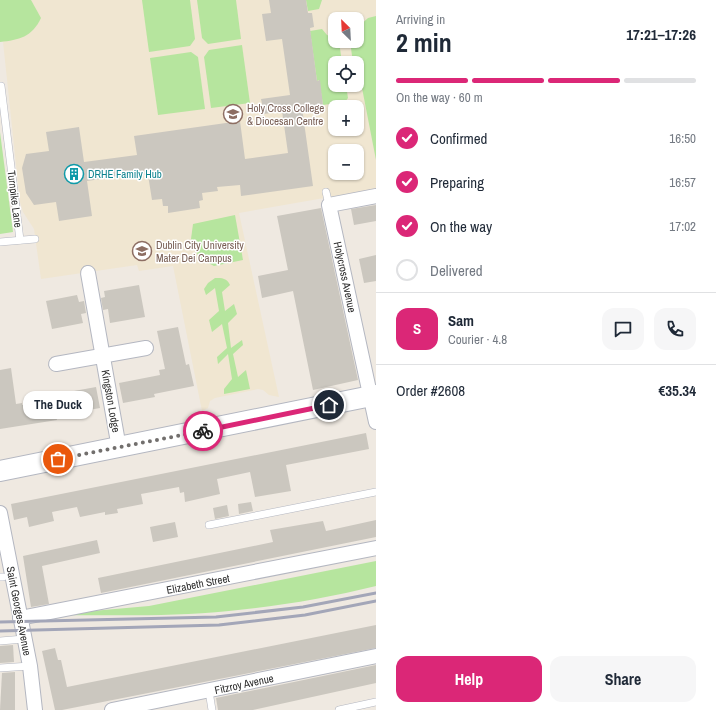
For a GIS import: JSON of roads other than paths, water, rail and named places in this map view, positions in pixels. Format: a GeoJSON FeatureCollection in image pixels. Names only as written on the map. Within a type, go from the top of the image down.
{"type":"FeatureCollection","features":[{"type":"Feature","properties":{"kind":"main road"},"geometry":{"type":"LineString","coordinates":[[0,471],[119,448],[373,395]]}},
{"type":"Feature","properties":{"kind":"street","name":"Holycross Avenue"},"geometry":{"type":"LineString","coordinates":[[376,196],[328,198],[373,395],[376,422]]}},
{"type":"Feature","properties":{"kind":"street","name":"Kingston Lodge"},"geometry":{"type":"LineString","coordinates":[[88,273],[119,448]]}},
{"type":"Feature","properties":{"kind":"street","name":"Kingston Lodge"},"geometry":{"type":"LineString","coordinates":[[56,364],[146,348]]}},
{"type":"Feature","properties":{"kind":"street","name":"Saint Georges Avenue"},"geometry":{"type":"LineString","coordinates":[[0,513],[30,666],[35,710]]}},
{"type":"Feature","properties":{"kind":"street","name":"Elizabeth Street"},"geometry":{"type":"LineString","coordinates":[[20,618],[376,548]]}},
{"type":"Feature","properties":{"kind":"street","name":"Fitzroy Avenue"},"geometry":{"type":"LineString","coordinates":[[112,710],[170,705],[209,691],[376,656]]}},
{"type":"Feature","properties":{"kind":"lane","name":"Turnpike Lane"},"geometry":{"type":"LineString","coordinates":[[1,86],[20,240]]}},
{"type":"Feature","properties":{"kind":"lane","name":"Turnpike Lane"},"geometry":{"type":"LineString","coordinates":[[0,242],[35,239]]}},
{"type":"Feature","properties":{"kind":"lane"},"geometry":{"type":"LineString","coordinates":[[209,525],[376,492]]}},
{"type":"Feature","properties":{"kind":"lane"},"geometry":{"type":"LineString","coordinates":[[0,641],[24,639]]}},
{"type":"Feature","properties":{"kind":"lane"},"geometry":{"type":"LineString","coordinates":[[0,668],[30,666]]}},
{"type":"Feature","properties":{"kind":"lane"},"geometry":{"type":"LineString","coordinates":[[209,691],[212,710]]}},
{"type":"Feature","properties":{"kind":"lane"},"geometry":{"type":"LineString","coordinates":[[339,710],[376,702]]}},
{"type":"Feature","properties":{"kind":"railway"},"geometry":{"type":"LineString","coordinates":[[0,622],[216,617],[303,607],[376,593]]}},
{"type":"Feature","properties":{"kind":"railway"},"geometry":{"type":"LineString","coordinates":[[0,631],[219,625],[305,615],[376,601]]}},
{"type":"Feature","properties":{"kind":"place","name":"Holy Cross College & Diocesan Centre"},"geometry":{"type":"Point","coordinates":[233,114]}},
{"type":"Feature","properties":{"kind":"place","name":"DRHE Family Hub"},"geometry":{"type":"Point","coordinates":[74,174]}},
{"type":"Feature","properties":{"kind":"place","name":"Dublin City University Mater Dei Campus"},"geometry":{"type":"Point","coordinates":[142,251]}},
{"type":"Feature","properties":{"kind":"place","name":"The Duck"},"geometry":{"type":"Point","coordinates":[58,459]}}]}
